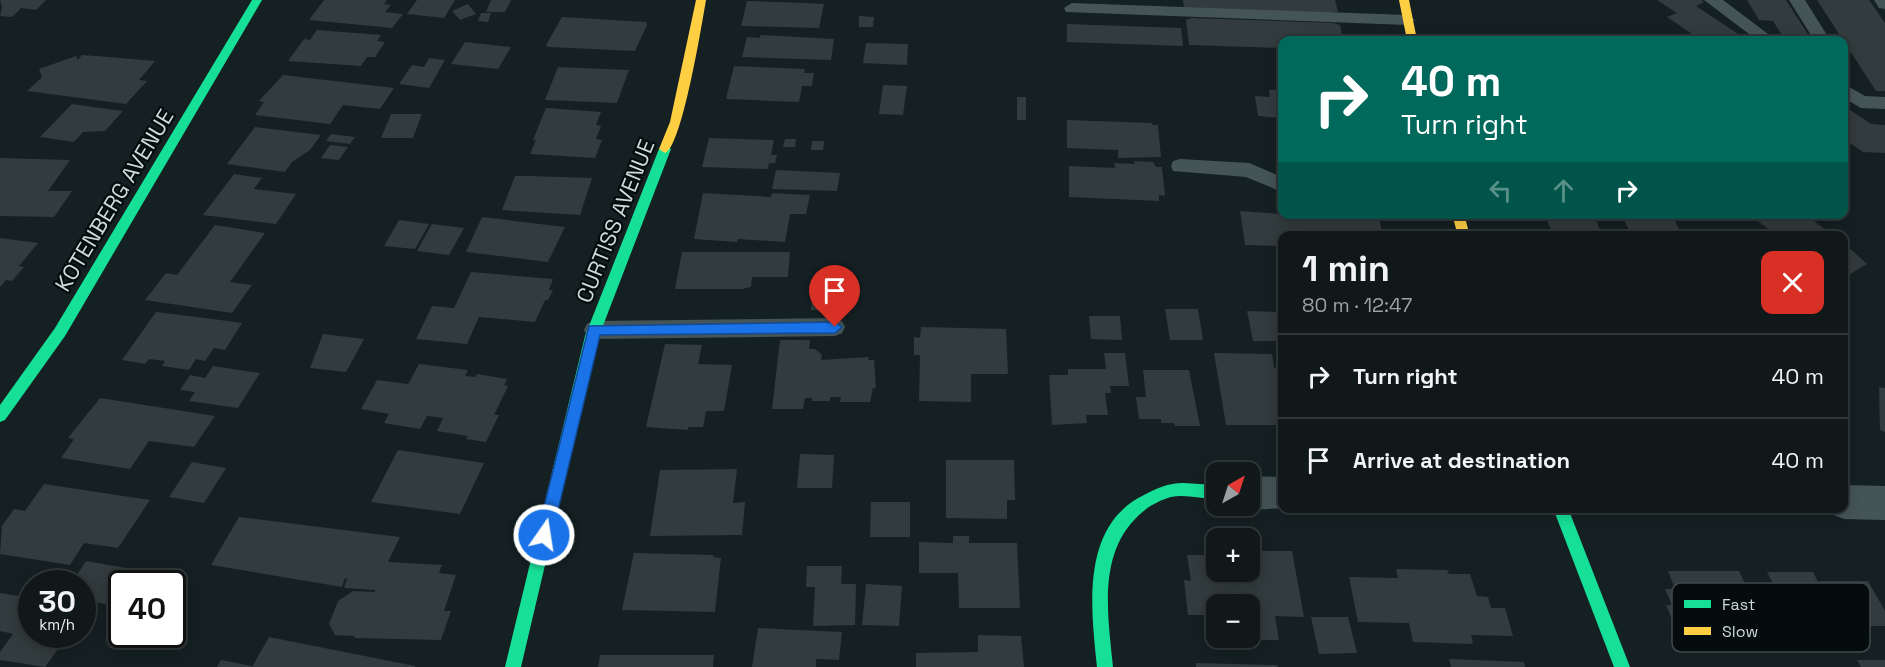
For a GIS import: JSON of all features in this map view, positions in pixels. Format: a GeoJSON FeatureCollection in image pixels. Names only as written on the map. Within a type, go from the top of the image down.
{"type":"FeatureCollection","features":[{"type":"Feature","properties":{"kind":"street","name":"KOTENBERG AVENUE"},"geometry":{"type":"LineString","coordinates":[[0,416],[60,332],[256,0]]}},
{"type":"Feature","properties":{"kind":"street","name":"CURTISS AVENUE"},"geometry":{"type":"LineString","coordinates":[[513,667],[594,330],[676,122],[701,0]]}},
{"type":"Feature","properties":{"kind":"street"},"geometry":{"type":"LineString","coordinates":[[1404,0],[1411,36]]}},
{"type":"Feature","properties":{"kind":"street"},"geometry":{"type":"LineString","coordinates":[[1105,667],[1098,591],[1106,548],[1132,507],[1167,491],[1206,492]]}},
{"type":"Feature","properties":{"kind":"street"},"geometry":{"type":"LineString","coordinates":[[1260,493],[1278,493]]}},
{"type":"Feature","properties":{"kind":"street"},"geometry":{"type":"LineString","coordinates":[[1848,502],[1885,503]]}},
{"type":"Feature","properties":{"kind":"street"},"geometry":{"type":"LineString","coordinates":[[1562,513],[1622,667]]}},
{"type":"Feature","properties":{"kind":"lane"},"geometry":{"type":"LineString","coordinates":[[1712,0],[1762,36]]}},
{"type":"Feature","properties":{"kind":"lane"},"geometry":{"type":"LineString","coordinates":[[1797,0],[1820,36]]}},
{"type":"Feature","properties":{"kind":"lane"},"geometry":{"type":"LineString","coordinates":[[1882,0],[1885,4]]}},
{"type":"Feature","properties":{"kind":"lane"},"geometry":{"type":"LineString","coordinates":[[1072,8],[1407,20]]}},
{"type":"Feature","properties":{"kind":"lane"},"geometry":{"type":"LineString","coordinates":[[1848,81],[1861,102]]}},
{"type":"Feature","properties":{"kind":"lane"},"geometry":{"type":"LineString","coordinates":[[1848,93],[1861,102],[1885,103]]}},
{"type":"Feature","properties":{"kind":"lane"},"geometry":{"type":"LineString","coordinates":[[1180,166],[1249,170],[1278,183]]}},
{"type":"Feature","properties":{"kind":"lane"},"geometry":{"type":"LineString","coordinates":[[594,330],[835,327]]}},
{"type":"Feature","properties":{"kind":"building"},"geometry":{"type":"Polygon","coordinates":[[[0,0],[46,0],[36,10],[21,8],[12,17],[0,16],[2,7],[0,0]]]}},
{"type":"Feature","properties":{"kind":"building"},"geometry":{"type":"Polygon","coordinates":[[[324,0],[387,0],[384,4],[391,5],[385,12],[403,14],[392,28],[309,20],[324,0]]]}},
{"type":"Feature","properties":{"kind":"building"},"geometry":{"type":"Polygon","coordinates":[[[417,0],[455,0],[444,18],[407,14],[417,0]]]}},
{"type":"Feature","properties":{"kind":"building"},"geometry":{"type":"Polygon","coordinates":[[[491,0],[511,0],[505,12],[486,12],[491,0]]]}},
{"type":"Feature","properties":{"kind":"building"},"geometry":{"type":"Polygon","coordinates":[[[1183,0],[1335,0],[1338,12],[1332,12],[1333,15],[1184,8],[1183,0]]]}},
{"type":"Feature","properties":{"kind":"building"},"geometry":{"type":"Polygon","coordinates":[[[1657,0],[1701,0],[1704,2],[1696,6],[1741,36],[1695,36],[1667,17],[1677,13],[1657,0]]]}},
{"type":"Feature","properties":{"kind":"building"},"geometry":{"type":"Polygon","coordinates":[[[1747,0],[1786,0],[1809,36],[1782,36],[1773,21],[1759,20],[1747,0]]]}},
{"type":"Feature","properties":{"kind":"building"},"geometry":{"type":"Polygon","coordinates":[[[1817,0],[1869,0],[1885,23],[1885,91],[1876,91],[1848,48],[1848,36],[1840,36],[1817,0]]]}},
{"type":"Feature","properties":{"kind":"building"},"geometry":{"type":"Polygon","coordinates":[[[747,1],[824,4],[819,28],[741,26],[747,1]]]}},
{"type":"Feature","properties":{"kind":"building"},"geometry":{"type":"Polygon","coordinates":[[[468,4],[476,14],[460,20],[452,11],[468,4]]]}},
{"type":"Feature","properties":{"kind":"building"},"geometry":{"type":"Polygon","coordinates":[[[481,13],[491,13],[488,22],[478,21],[481,13]]]}},
{"type":"Feature","properties":{"kind":"building"},"geometry":{"type":"Polygon","coordinates":[[[859,16],[874,17],[873,27],[859,27],[859,16]]]}},
{"type":"Feature","properties":{"kind":"building"},"geometry":{"type":"Polygon","coordinates":[[[562,17],[646,22],[647,25],[635,51],[548,47],[546,45],[562,17]]]}},
{"type":"Feature","properties":{"kind":"building"},"geometry":{"type":"Polygon","coordinates":[[[1191,18],[1333,23],[1340,25],[1342,36],[1278,36],[1278,48],[1189,45],[1186,20],[1191,18]]]}},
{"type":"Feature","properties":{"kind":"building"},"geometry":{"type":"Polygon","coordinates":[[[1067,24],[1181,28],[1183,46],[1067,42],[1067,24]]]}},
{"type":"Feature","properties":{"kind":"building"},"geometry":{"type":"Polygon","coordinates":[[[317,30],[381,35],[377,41],[385,42],[375,57],[367,57],[361,66],[288,61],[304,39],[310,40],[317,30]]]}},
{"type":"Feature","properties":{"kind":"building"},"geometry":{"type":"Polygon","coordinates":[[[760,35],[834,39],[831,60],[742,57],[747,37],[760,38],[760,35]]]}},
{"type":"Feature","properties":{"kind":"building"},"geometry":{"type":"Polygon","coordinates":[[[465,42],[511,47],[498,69],[451,64],[465,42]]]}},
{"type":"Feature","properties":{"kind":"building"},"geometry":{"type":"Polygon","coordinates":[[[866,43],[908,44],[907,65],[863,63],[866,43]]]}},
{"type":"Feature","properties":{"kind":"building"},"geometry":{"type":"Polygon","coordinates":[[[82,55],[155,61],[139,80],[147,81],[126,104],[27,91],[42,77],[39,69],[76,56],[78,60],[82,55]]]}},
{"type":"Feature","properties":{"kind":"building"},"geometry":{"type":"Polygon","coordinates":[[[429,58],[445,60],[429,88],[399,84],[412,65],[424,67],[429,58]]]}},
{"type":"Feature","properties":{"kind":"building"},"geometry":{"type":"Polygon","coordinates":[[[734,66],[805,69],[804,73],[814,73],[812,86],[802,86],[799,102],[726,99],[734,66]]]}},
{"type":"Feature","properties":{"kind":"building"},"geometry":{"type":"Polygon","coordinates":[[[558,67],[629,70],[617,103],[545,100],[558,67]]]}},
{"type":"Feature","properties":{"kind":"building"},"geometry":{"type":"Polygon","coordinates":[[[283,75],[394,88],[380,109],[343,105],[330,124],[255,115],[264,102],[259,101],[283,75]]]}},
{"type":"Feature","properties":{"kind":"building"},"geometry":{"type":"Polygon","coordinates":[[[883,85],[907,86],[903,115],[879,114],[883,85]]]}},
{"type":"Feature","properties":{"kind":"building"},"geometry":{"type":"Polygon","coordinates":[[[1269,90],[1278,90],[1278,118],[1258,116],[1255,96],[1270,97],[1269,90]]]}},
{"type":"Feature","properties":{"kind":"building"},"geometry":{"type":"Polygon","coordinates":[[[1017,97],[1026,97],[1026,120],[1017,120],[1017,97]]]}},
{"type":"Feature","properties":{"kind":"building"},"geometry":{"type":"Polygon","coordinates":[[[72,104],[123,111],[105,131],[83,132],[74,142],[40,137],[72,104]]]}},
{"type":"Feature","properties":{"kind":"building"},"geometry":{"type":"Polygon","coordinates":[[[546,108],[601,112],[596,125],[601,126],[596,139],[602,140],[595,158],[530,154],[546,108]]]}},
{"type":"Feature","properties":{"kind":"building"},"geometry":{"type":"Polygon","coordinates":[[[1848,109],[1871,124],[1885,125],[1885,153],[1863,152],[1848,142],[1848,109]]]}},
{"type":"Feature","properties":{"kind":"building"},"geometry":{"type":"Polygon","coordinates":[[[391,114],[422,114],[413,138],[381,138],[391,114]]]}},
{"type":"Feature","properties":{"kind":"building"},"geometry":{"type":"Polygon","coordinates":[[[1067,120],[1158,125],[1161,157],[1118,158],[1118,150],[1067,148],[1067,120]]]}},
{"type":"Feature","properties":{"kind":"building"},"geometry":{"type":"Polygon","coordinates":[[[255,127],[321,135],[310,150],[292,162],[285,172],[227,164],[255,127]]]}},
{"type":"Feature","properties":{"kind":"building"},"geometry":{"type":"Polygon","coordinates":[[[331,134],[355,137],[350,144],[326,141],[331,134]]]}},
{"type":"Feature","properties":{"kind":"building"},"geometry":{"type":"Polygon","coordinates":[[[709,138],[774,140],[771,155],[777,155],[775,163],[769,163],[768,169],[702,167],[709,138]]]}},
{"type":"Feature","properties":{"kind":"building"},"geometry":{"type":"Polygon","coordinates":[[[785,139],[796,139],[795,147],[783,147],[785,139]]]}},
{"type":"Feature","properties":{"kind":"building"},"geometry":{"type":"Polygon","coordinates":[[[812,141],[824,141],[823,150],[811,150],[812,141]]]}},
{"type":"Feature","properties":{"kind":"building"},"geometry":{"type":"Polygon","coordinates":[[[330,145],[348,147],[339,160],[321,158],[330,145]]]}},
{"type":"Feature","properties":{"kind":"building"},"geometry":{"type":"Polygon","coordinates":[[[0,158],[70,160],[48,191],[72,191],[54,217],[0,216],[0,158]]]}},
{"type":"Feature","properties":{"kind":"building"},"geometry":{"type":"Polygon","coordinates":[[[1134,161],[1153,162],[1156,167],[1162,167],[1165,196],[1159,195],[1159,201],[1069,197],[1069,166],[1115,168],[1114,163],[1135,164],[1134,161]]]}},
{"type":"Feature","properties":{"kind":"building"},"geometry":{"type":"Polygon","coordinates":[[[776,170],[840,173],[837,191],[772,189],[776,170]]]}},
{"type":"Feature","properties":{"kind":"building"},"geometry":{"type":"Polygon","coordinates":[[[234,174],[262,178],[254,189],[296,194],[276,224],[203,215],[234,174]]]}},
{"type":"Feature","properties":{"kind":"building"},"geometry":{"type":"Polygon","coordinates":[[[515,176],[592,178],[580,215],[502,210],[515,176]]]}},
{"type":"Feature","properties":{"kind":"building"},"geometry":{"type":"Polygon","coordinates":[[[703,193],[771,197],[772,193],[810,195],[806,214],[790,214],[785,242],[738,239],[737,242],[694,239],[703,193]]]}},
{"type":"Feature","properties":{"kind":"building"},"geometry":{"type":"Polygon","coordinates":[[[1240,211],[1278,214],[1278,219],[1379,219],[1382,231],[1278,231],[1278,246],[1245,245],[1240,211]]]}},
{"type":"Feature","properties":{"kind":"building"},"geometry":{"type":"Polygon","coordinates":[[[482,217],[565,227],[548,262],[466,252],[482,217]]]}},
{"type":"Feature","properties":{"kind":"building"},"geometry":{"type":"Polygon","coordinates":[[[1546,219],[1595,219],[1601,231],[1552,231],[1546,219]]]}},
{"type":"Feature","properties":{"kind":"building"},"geometry":{"type":"Polygon","coordinates":[[[1624,219],[1674,219],[1680,231],[1630,231],[1624,219]]]}},
{"type":"Feature","properties":{"kind":"building"},"geometry":{"type":"Polygon","coordinates":[[[1755,219],[1811,219],[1827,231],[1771,231],[1755,219]]]}},
{"type":"Feature","properties":{"kind":"building"},"geometry":{"type":"Polygon","coordinates":[[[399,220],[429,224],[415,249],[384,246],[399,220]]]}},
{"type":"Feature","properties":{"kind":"building"},"geometry":{"type":"Polygon","coordinates":[[[432,224],[464,228],[449,255],[417,251],[432,224]]]}},
{"type":"Feature","properties":{"kind":"building"},"geometry":{"type":"Polygon","coordinates":[[[215,225],[265,233],[230,282],[252,285],[232,313],[145,300],[166,273],[177,275],[215,225]]]}},
{"type":"Feature","properties":{"kind":"building"},"geometry":{"type":"Polygon","coordinates":[[[0,238],[38,243],[19,266],[24,267],[12,281],[6,280],[0,287],[0,238]]]}},
{"type":"Feature","properties":{"kind":"building"},"geometry":{"type":"Polygon","coordinates":[[[1848,247],[1867,264],[1848,276],[1848,247]]]}},
{"type":"Feature","properties":{"kind":"building"},"geometry":{"type":"Polygon","coordinates":[[[682,252],[790,252],[788,277],[752,277],[751,287],[742,289],[675,289],[682,252]]]}},
{"type":"Feature","properties":{"kind":"building"},"geometry":{"type":"Polygon","coordinates":[[[471,272],[553,279],[549,290],[553,290],[548,300],[545,300],[535,322],[479,317],[467,344],[416,339],[432,306],[454,308],[471,272]]]}},
{"type":"Feature","properties":{"kind":"building"},"geometry":{"type":"Polygon","coordinates":[[[813,282],[851,282],[849,310],[811,310],[813,282]]]}},
{"type":"Feature","properties":{"kind":"building"},"geometry":{"type":"Polygon","coordinates":[[[1165,309],[1198,309],[1203,340],[1170,340],[1165,309]]]}},
{"type":"Feature","properties":{"kind":"building"},"geometry":{"type":"Polygon","coordinates":[[[1247,311],[1278,312],[1278,341],[1253,341],[1247,311]]]}},
{"type":"Feature","properties":{"kind":"building"},"geometry":{"type":"Polygon","coordinates":[[[156,312],[242,323],[225,350],[214,348],[205,361],[196,359],[189,370],[162,366],[165,361],[149,359],[145,364],[122,360],[156,312]]]}},
{"type":"Feature","properties":{"kind":"building"},"geometry":{"type":"Polygon","coordinates":[[[1089,316],[1120,316],[1122,340],[1091,339],[1089,316]]]}},
{"type":"Feature","properties":{"kind":"building"},"geometry":{"type":"Polygon","coordinates":[[[921,327],[1006,329],[1008,374],[971,374],[971,402],[919,401],[920,355],[914,355],[914,337],[920,338],[921,327]]]}},
{"type":"Feature","properties":{"kind":"building"},"geometry":{"type":"Polygon","coordinates":[[[323,334],[364,339],[346,372],[310,368],[323,334]]]}},
{"type":"Feature","properties":{"kind":"building"},"geometry":{"type":"Polygon","coordinates":[[[780,340],[810,340],[809,349],[815,349],[822,355],[821,360],[869,357],[868,360],[874,360],[876,388],[873,388],[870,402],[840,402],[841,397],[830,397],[830,401],[812,401],[812,398],[805,398],[803,409],[772,409],[780,340]]]}},
{"type":"Feature","properties":{"kind":"building"},"geometry":{"type":"Polygon","coordinates":[[[665,344],[702,345],[698,364],[732,365],[724,411],[706,411],[703,427],[688,427],[688,430],[646,427],[665,344]]]}},
{"type":"Feature","properties":{"kind":"building"},"geometry":{"type":"Polygon","coordinates":[[[1104,353],[1125,353],[1129,386],[1110,386],[1111,393],[1105,393],[1108,415],[1086,415],[1087,423],[1052,425],[1049,375],[1068,375],[1068,369],[1106,369],[1104,353]]]}},
{"type":"Feature","properties":{"kind":"building"},"geometry":{"type":"Polygon","coordinates":[[[1214,353],[1272,354],[1274,368],[1278,368],[1278,425],[1226,425],[1214,353]]]}},
{"type":"Feature","properties":{"kind":"building"},"geometry":{"type":"Polygon","coordinates":[[[419,364],[468,370],[465,376],[476,377],[477,374],[507,379],[504,385],[508,386],[494,415],[499,415],[486,442],[466,439],[468,436],[437,431],[443,418],[427,416],[420,429],[384,423],[389,414],[361,409],[377,380],[408,384],[419,364]]]}},
{"type":"Feature","properties":{"kind":"building"},"geometry":{"type":"Polygon","coordinates":[[[213,366],[260,373],[238,408],[189,401],[195,392],[180,390],[190,375],[205,378],[213,366]]]}},
{"type":"Feature","properties":{"kind":"building"},"geometry":{"type":"Polygon","coordinates":[[[1143,370],[1189,370],[1200,426],[1175,426],[1174,423],[1161,423],[1161,419],[1139,419],[1136,397],[1146,397],[1143,370]]]}},
{"type":"Feature","properties":{"kind":"building"},"geometry":{"type":"Polygon","coordinates":[[[1879,387],[1885,388],[1885,432],[1880,430],[1879,387]]]}},
{"type":"Feature","properties":{"kind":"building"},"geometry":{"type":"Polygon","coordinates":[[[100,398],[215,416],[194,447],[149,441],[130,469],[61,458],[74,439],[68,438],[100,398]]]}},
{"type":"Feature","properties":{"kind":"building"},"geometry":{"type":"Polygon","coordinates":[[[398,450],[484,463],[460,514],[371,502],[398,450]]]}},
{"type":"Feature","properties":{"kind":"building"},"geometry":{"type":"Polygon","coordinates":[[[800,454],[834,455],[832,488],[797,488],[800,454]]]}},
{"type":"Feature","properties":{"kind":"building"},"geometry":{"type":"Polygon","coordinates":[[[946,460],[1014,460],[1015,500],[1007,500],[1007,519],[946,518],[946,460]]]}},
{"type":"Feature","properties":{"kind":"building"},"geometry":{"type":"Polygon","coordinates":[[[192,462],[226,468],[204,503],[169,497],[192,462]]]}},
{"type":"Feature","properties":{"kind":"building"},"geometry":{"type":"Polygon","coordinates":[[[737,469],[733,503],[745,502],[742,535],[650,536],[660,470],[737,469]]]}},
{"type":"Feature","properties":{"kind":"building"},"geometry":{"type":"Polygon","coordinates":[[[44,484],[150,500],[118,548],[84,543],[70,565],[0,554],[2,526],[14,509],[25,511],[44,484]]]}},
{"type":"Feature","properties":{"kind":"building"},"geometry":{"type":"Polygon","coordinates":[[[871,502],[910,502],[910,537],[870,537],[871,502]]]}},
{"type":"Feature","properties":{"kind":"building"},"geometry":{"type":"Polygon","coordinates":[[[239,517],[400,537],[388,562],[442,565],[439,573],[456,575],[444,611],[451,611],[441,640],[354,638],[355,636],[335,635],[329,624],[338,601],[353,591],[375,592],[375,590],[344,588],[347,579],[345,578],[342,587],[211,565],[239,517]]]}},
{"type":"Feature","properties":{"kind":"building"},"geometry":{"type":"Polygon","coordinates":[[[953,536],[969,536],[969,543],[1017,543],[1020,608],[959,608],[958,573],[919,573],[919,542],[953,543],[953,536]]]}},
{"type":"Feature","properties":{"kind":"building"},"geometry":{"type":"Polygon","coordinates":[[[1260,551],[1292,551],[1304,617],[1275,616],[1279,640],[1260,640],[1260,594],[1206,594],[1206,615],[1188,615],[1184,580],[1191,581],[1187,555],[1206,555],[1206,582],[1260,582],[1260,551]]]}},
{"type":"Feature","properties":{"kind":"building"},"geometry":{"type":"Polygon","coordinates":[[[634,553],[714,555],[713,557],[721,558],[715,612],[622,610],[634,553]]]}},
{"type":"Feature","properties":{"kind":"building"},"geometry":{"type":"Polygon","coordinates":[[[86,561],[138,570],[108,570],[108,599],[105,604],[96,602],[96,570],[80,570],[86,561]]]}},
{"type":"Feature","properties":{"kind":"building"},"geometry":{"type":"Polygon","coordinates":[[[807,566],[842,566],[841,584],[856,584],[855,625],[813,626],[815,587],[806,587],[807,566]]]}},
{"type":"Feature","properties":{"kind":"building"},"geometry":{"type":"Polygon","coordinates":[[[1396,569],[1447,570],[1449,574],[1470,574],[1477,596],[1488,597],[1491,608],[1505,608],[1513,636],[1471,635],[1473,644],[1413,642],[1409,623],[1358,622],[1349,577],[1398,578],[1396,569]]]}},
{"type":"Feature","properties":{"kind":"building"},"geometry":{"type":"Polygon","coordinates":[[[1668,571],[1739,571],[1745,583],[1673,583],[1668,571]]]}},
{"type":"Feature","properties":{"kind":"building"},"geometry":{"type":"Polygon","coordinates":[[[1767,572],[1813,572],[1819,583],[1772,583],[1767,572]]]}},
{"type":"Feature","properties":{"kind":"building"},"geometry":{"type":"Polygon","coordinates":[[[1819,581],[1868,581],[1869,583],[1820,583],[1819,581]]]}},
{"type":"Feature","properties":{"kind":"building"},"geometry":{"type":"Polygon","coordinates":[[[866,584],[902,586],[899,626],[862,625],[866,584]]]}},
{"type":"Feature","properties":{"kind":"building"},"geometry":{"type":"Polygon","coordinates":[[[1870,585],[1885,611],[1885,626],[1870,626],[1870,585]]]}},
{"type":"Feature","properties":{"kind":"building"},"geometry":{"type":"Polygon","coordinates":[[[1665,589],[1672,589],[1672,605],[1665,589]]]}},
{"type":"Feature","properties":{"kind":"building"},"geometry":{"type":"Polygon","coordinates":[[[0,593],[18,596],[18,648],[59,648],[45,667],[0,660],[0,652],[13,634],[0,631],[0,593]]]}},
{"type":"Feature","properties":{"kind":"building"},"geometry":{"type":"Polygon","coordinates":[[[1666,605],[1672,605],[1672,619],[1666,605]]]}},
{"type":"Feature","properties":{"kind":"building"},"geometry":{"type":"Polygon","coordinates":[[[1311,617],[1348,617],[1357,653],[1319,654],[1311,617]]]}},
{"type":"Feature","properties":{"kind":"building"},"geometry":{"type":"Polygon","coordinates":[[[758,628],[842,632],[839,660],[816,659],[816,667],[752,667],[758,628]]]}},
{"type":"Feature","properties":{"kind":"building"},"geometry":{"type":"Polygon","coordinates":[[[978,635],[1021,636],[1024,667],[916,667],[916,653],[978,652],[978,635]]]}},
{"type":"Feature","properties":{"kind":"building"},"geometry":{"type":"Polygon","coordinates":[[[269,637],[415,666],[415,667],[252,667],[269,637]]]}},
{"type":"Feature","properties":{"kind":"building"},"geometry":{"type":"Polygon","coordinates":[[[600,655],[714,655],[713,667],[598,667],[600,655]]]}},
{"type":"Feature","properties":{"kind":"building"},"geometry":{"type":"Polygon","coordinates":[[[1449,659],[1524,662],[1525,667],[1451,667],[1449,659]]]}},
{"type":"Feature","properties":{"kind":"building"},"geometry":{"type":"Polygon","coordinates":[[[221,660],[252,666],[252,667],[217,667],[221,660]]]}},
{"type":"Feature","properties":{"kind":"building"},"geometry":{"type":"Polygon","coordinates":[[[1857,660],[1885,660],[1885,667],[1861,667],[1857,660]]]}},
{"type":"Feature","properties":{"kind":"building"},"geometry":{"type":"Polygon","coordinates":[[[1196,663],[1277,665],[1278,667],[1196,667],[1196,663]]]}},
{"type":"Feature","properties":{"kind":"traffic: fast"},"geometry":{"type":"LineString","coordinates":[[0,416],[60,332],[257,0]]}},
{"type":"Feature","properties":{"kind":"traffic: fast"},"geometry":{"type":"LineString","coordinates":[[513,667],[592,336],[665,149]]}},
{"type":"Feature","properties":{"kind":"traffic: fast"},"geometry":{"type":"LineString","coordinates":[[1105,667],[1100,590],[1109,542],[1121,521],[1139,505],[1165,492],[1206,491]]}},
{"type":"Feature","properties":{"kind":"traffic: fast"},"geometry":{"type":"LineString","coordinates":[[1562,513],[1622,667]]}},
{"type":"Feature","properties":{"kind":"traffic: slow"},"geometry":{"type":"LineString","coordinates":[[665,149],[676,122],[701,0]]}},
{"type":"Feature","properties":{"kind":"traffic: slow"},"geometry":{"type":"LineString","coordinates":[[1404,0],[1411,36]]}},
{"type":"Feature","properties":{"kind":"traffic: slow"},"geometry":{"type":"LineString","coordinates":[[1459,219],[1463,231]]}},
{"type":"Feature","properties":{"kind":"route"},"geometry":{"type":"LineString","coordinates":[[544,535],[594,330],[835,327]]}}]}
